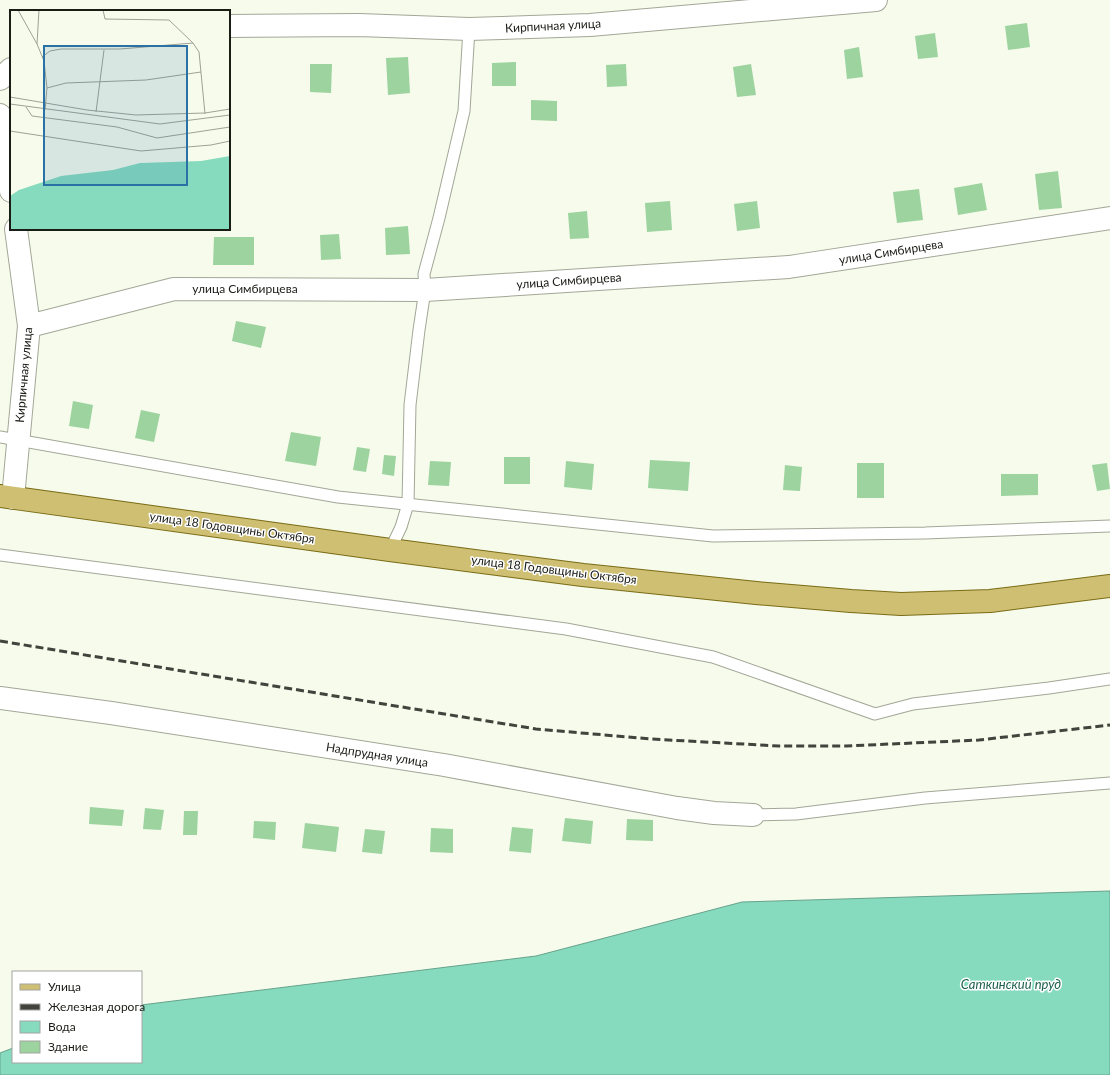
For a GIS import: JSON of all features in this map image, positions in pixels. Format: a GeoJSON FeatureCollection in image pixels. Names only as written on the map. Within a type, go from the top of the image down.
{"type":"FeatureCollection","features":[{"type":"Feature","properties":{"kind":"main road","name":"улица 18 Годовщины Октября"},"geometry":{"type":"LineString","coordinates":[[7,497],[583,575],[756,593],[901,604],[990,600],[1110,586]]}},
{"type":"Feature","properties":{"kind":"street","name":"Кирпичная улица"},"geometry":{"type":"LineString","coordinates":[[230,26],[359,25],[469,29],[590,24],[876,0]]}},
{"type":"Feature","properties":{"kind":"street"},"geometry":{"type":"LineString","coordinates":[[0,79],[10,70]]}},
{"type":"Feature","properties":{"kind":"street"},"geometry":{"type":"LineString","coordinates":[[0,115],[10,184]]}},
{"type":"Feature","properties":{"kind":"street","name":"улица Симбирцева"},"geometry":{"type":"LineString","coordinates":[[29,326],[174,289],[425,290],[789,267],[1110,218]]}},
{"type":"Feature","properties":{"kind":"street","name":"Кирпичная улица"},"geometry":{"type":"LineString","coordinates":[[7,497],[9,439],[29,326],[16,230]]}},
{"type":"Feature","properties":{"kind":"street","name":"Надпрудная улица"},"geometry":{"type":"LineString","coordinates":[[0,698],[111,713],[444,765],[677,808],[714,813],[753,815]]}},
{"type":"Feature","properties":{"kind":"lane"},"geometry":{"type":"LineString","coordinates":[[390,550],[401,527],[408,504],[410,406],[425,290],[424,274],[439,218],[464,111],[469,29]]}},
{"type":"Feature","properties":{"kind":"lane"},"geometry":{"type":"LineString","coordinates":[[9,439],[338,497],[714,536],[925,534],[1110,526]]}},
{"type":"Feature","properties":{"kind":"lane"},"geometry":{"type":"LineString","coordinates":[[0,555],[566,629],[714,657],[875,714],[913,704],[1049,688],[1110,679]]}},
{"type":"Feature","properties":{"kind":"lane"},"geometry":{"type":"LineString","coordinates":[[753,815],[796,814],[925,798],[1110,783]]}},
{"type":"Feature","properties":{"kind":"water","name":"Саткинский пруд"},"geometry":{"type":"Polygon","coordinates":[[[1110,891],[1110,1075],[0,1075],[0,1053],[12,1048],[12,1063],[142,1063],[142,1005],[536,956],[742,902],[1110,891]]]}},
{"type":"Feature","properties":{"kind":"building"},"geometry":{"type":"Polygon","coordinates":[[[1027,23],[1030,47],[1008,50],[1005,26],[1027,23]]]}},
{"type":"Feature","properties":{"kind":"building"},"geometry":{"type":"Polygon","coordinates":[[[935,33],[938,57],[918,59],[915,36],[935,33]]]}},
{"type":"Feature","properties":{"kind":"building"},"geometry":{"type":"Polygon","coordinates":[[[859,47],[863,77],[847,79],[844,50],[859,47]]]}},
{"type":"Feature","properties":{"kind":"building"},"geometry":{"type":"Polygon","coordinates":[[[408,57],[410,93],[388,95],[386,58],[408,57]]]}},
{"type":"Feature","properties":{"kind":"building"},"geometry":{"type":"Polygon","coordinates":[[[516,62],[516,86],[492,86],[492,63],[516,62]]]}},
{"type":"Feature","properties":{"kind":"building"},"geometry":{"type":"Polygon","coordinates":[[[310,64],[332,64],[331,93],[310,92],[310,64]]]}},
{"type":"Feature","properties":{"kind":"building"},"geometry":{"type":"Polygon","coordinates":[[[626,64],[627,86],[607,87],[606,65],[626,64]]]}},
{"type":"Feature","properties":{"kind":"building"},"geometry":{"type":"Polygon","coordinates":[[[751,64],[756,95],[737,97],[733,67],[751,64]]]}},
{"type":"Feature","properties":{"kind":"building"},"geometry":{"type":"Polygon","coordinates":[[[531,100],[557,101],[557,121],[531,120],[531,100]]]}},
{"type":"Feature","properties":{"kind":"building"},"geometry":{"type":"Polygon","coordinates":[[[1058,171],[1062,208],[1039,210],[1035,174],[1058,171]]]}},
{"type":"Feature","properties":{"kind":"building"},"geometry":{"type":"Polygon","coordinates":[[[982,183],[987,210],[958,215],[954,188],[982,183]]]}},
{"type":"Feature","properties":{"kind":"building"},"geometry":{"type":"Polygon","coordinates":[[[919,189],[923,220],[897,223],[893,192],[919,189]]]}},
{"type":"Feature","properties":{"kind":"building"},"geometry":{"type":"Polygon","coordinates":[[[670,201],[672,230],[647,232],[645,203],[670,201]]]}},
{"type":"Feature","properties":{"kind":"building"},"geometry":{"type":"Polygon","coordinates":[[[757,201],[760,228],[737,231],[734,204],[757,201]]]}},
{"type":"Feature","properties":{"kind":"building"},"geometry":{"type":"Polygon","coordinates":[[[587,211],[589,238],[570,239],[568,213],[587,211]]]}},
{"type":"Feature","properties":{"kind":"building"},"geometry":{"type":"Polygon","coordinates":[[[408,226],[410,254],[386,255],[385,228],[408,226]]]}},
{"type":"Feature","properties":{"kind":"building"},"geometry":{"type":"Polygon","coordinates":[[[339,234],[341,259],[321,260],[320,235],[339,234]]]}},
{"type":"Feature","properties":{"kind":"building"},"geometry":{"type":"Polygon","coordinates":[[[214,237],[254,237],[254,265],[213,265],[214,237]]]}},
{"type":"Feature","properties":{"kind":"building"},"geometry":{"type":"Polygon","coordinates":[[[236,321],[266,327],[261,348],[232,341],[236,321]]]}},
{"type":"Feature","properties":{"kind":"building"},"geometry":{"type":"Polygon","coordinates":[[[73,401],[93,405],[89,429],[69,426],[73,401]]]}},
{"type":"Feature","properties":{"kind":"building"},"geometry":{"type":"Polygon","coordinates":[[[141,410],[160,414],[154,442],[135,438],[141,410]]]}},
{"type":"Feature","properties":{"kind":"building"},"geometry":{"type":"Polygon","coordinates":[[[291,432],[321,437],[316,466],[285,461],[291,432]]]}},
{"type":"Feature","properties":{"kind":"building"},"geometry":{"type":"Polygon","coordinates":[[[357,447],[370,449],[366,472],[353,470],[357,447]]]}},
{"type":"Feature","properties":{"kind":"building"},"geometry":{"type":"Polygon","coordinates":[[[384,455],[396,456],[394,476],[382,474],[384,455]]]}},
{"type":"Feature","properties":{"kind":"building"},"geometry":{"type":"Polygon","coordinates":[[[504,457],[530,457],[530,484],[504,484],[504,457]]]}},
{"type":"Feature","properties":{"kind":"building"},"geometry":{"type":"Polygon","coordinates":[[[650,460],[690,462],[688,491],[648,488],[650,460]]]}},
{"type":"Feature","properties":{"kind":"building"},"geometry":{"type":"Polygon","coordinates":[[[430,461],[451,462],[449,486],[428,485],[430,461]]]}},
{"type":"Feature","properties":{"kind":"building"},"geometry":{"type":"Polygon","coordinates":[[[566,461],[594,464],[592,490],[564,487],[566,461]]]}},
{"type":"Feature","properties":{"kind":"building"},"geometry":{"type":"Polygon","coordinates":[[[857,463],[884,463],[884,498],[857,498],[857,463]]]}},
{"type":"Feature","properties":{"kind":"building"},"geometry":{"type":"Polygon","coordinates":[[[1107,463],[1110,489],[1097,491],[1092,465],[1107,463]]]}},
{"type":"Feature","properties":{"kind":"building"},"geometry":{"type":"Polygon","coordinates":[[[785,465],[802,467],[800,491],[783,490],[785,465]]]}},
{"type":"Feature","properties":{"kind":"building"},"geometry":{"type":"Polygon","coordinates":[[[1001,474],[1038,474],[1038,495],[1001,496],[1001,474]]]}},
{"type":"Feature","properties":{"kind":"building"},"geometry":{"type":"Polygon","coordinates":[[[90,807],[124,810],[122,826],[89,824],[90,807]]]}},
{"type":"Feature","properties":{"kind":"building"},"geometry":{"type":"Polygon","coordinates":[[[145,808],[164,810],[161,830],[143,829],[145,808]]]}},
{"type":"Feature","properties":{"kind":"building"},"geometry":{"type":"Polygon","coordinates":[[[184,811],[198,811],[197,835],[183,835],[184,811]]]}},
{"type":"Feature","properties":{"kind":"building"},"geometry":{"type":"Polygon","coordinates":[[[565,818],[593,821],[591,844],[562,841],[565,818]]]}},
{"type":"Feature","properties":{"kind":"building"},"geometry":{"type":"Polygon","coordinates":[[[627,819],[653,820],[653,841],[626,840],[627,819]]]}},
{"type":"Feature","properties":{"kind":"building"},"geometry":{"type":"Polygon","coordinates":[[[254,821],[276,822],[275,840],[253,838],[254,821]]]}},
{"type":"Feature","properties":{"kind":"building"},"geometry":{"type":"Polygon","coordinates":[[[305,823],[339,827],[336,852],[302,848],[305,823]]]}},
{"type":"Feature","properties":{"kind":"building"},"geometry":{"type":"Polygon","coordinates":[[[512,827],[533,829],[531,853],[509,851],[512,827]]]}},
{"type":"Feature","properties":{"kind":"building"},"geometry":{"type":"Polygon","coordinates":[[[431,828],[453,829],[453,853],[430,852],[431,828]]]}},
{"type":"Feature","properties":{"kind":"building"},"geometry":{"type":"Polygon","coordinates":[[[365,829],[385,831],[382,854],[362,852],[365,829]]]}},
{"type":"Feature","properties":{"kind":"railway"},"geometry":{"type":"LineString","coordinates":[[0,641],[536,729],[651,739],[779,746],[846,746],[979,740],[1110,725]]}}]}
